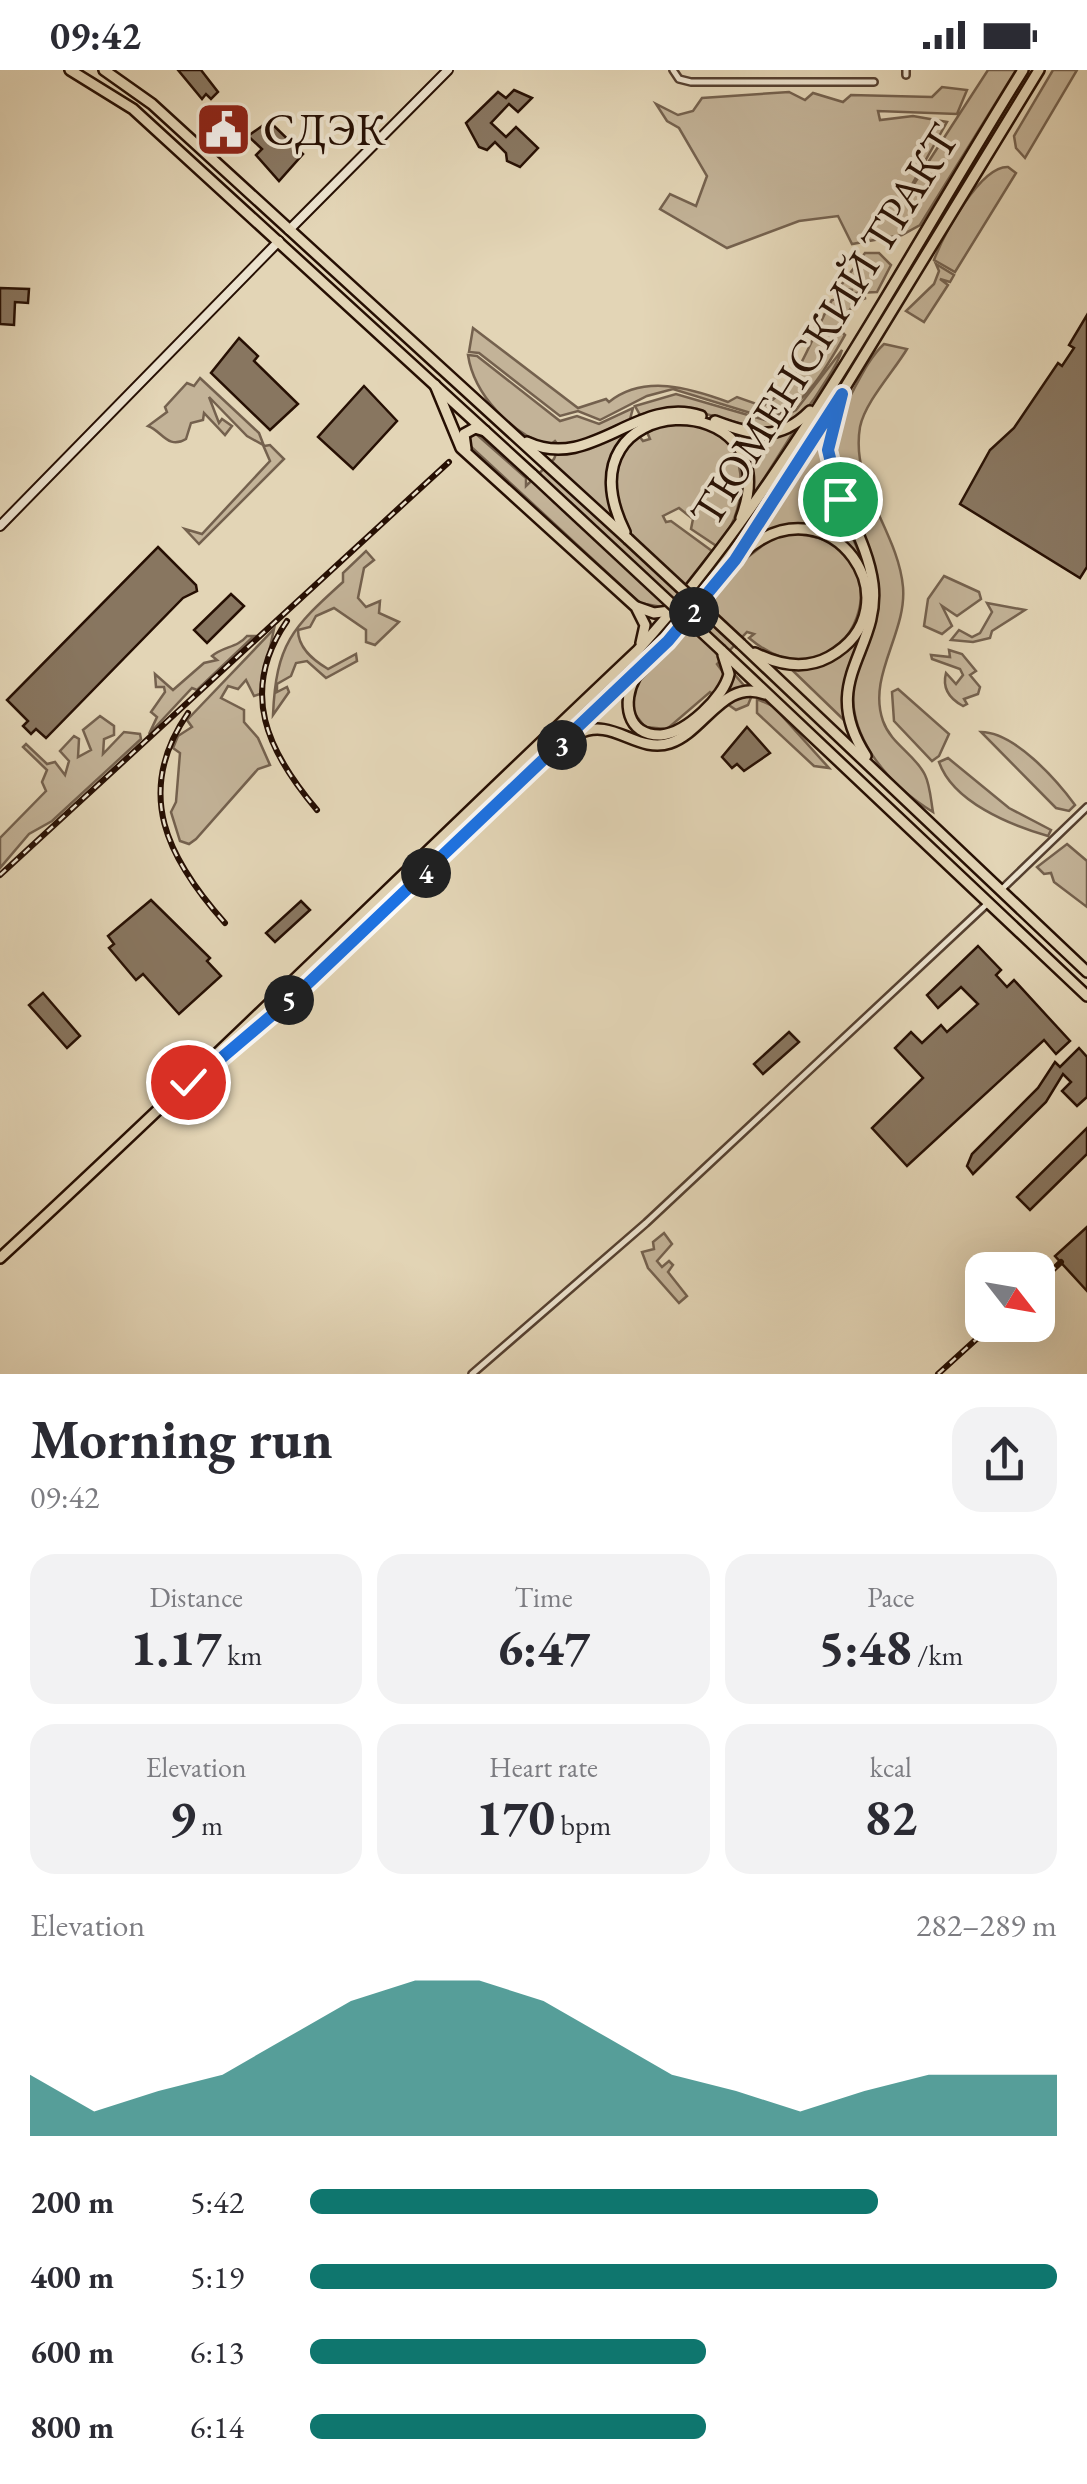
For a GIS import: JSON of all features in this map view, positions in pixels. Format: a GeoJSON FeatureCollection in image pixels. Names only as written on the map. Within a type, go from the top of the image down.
{"type":"FeatureCollection","features":[{"type":"Feature","properties":{"kind":"main road"},"geometry":{"type":"LineString","coordinates":[[70,70],[133,108],[780,704],[1087,996]]}},
{"type":"Feature","properties":{"kind":"main road"},"geometry":{"type":"LineString","coordinates":[[104,70],[152,104],[545,462],[873,766],[1087,972]]}},
{"type":"Feature","properties":{"kind":"main road"},"geometry":{"type":"LineString","coordinates":[[0,526],[448,70]]}},
{"type":"Feature","properties":{"kind":"main road","name":"ТЮМЕНСКИЙ ТРАКТ"},"geometry":{"type":"LineString","coordinates":[[179,1094],[272,998],[638,650],[673,610],[725,546],[819,402],[1023,70]]}},
{"type":"Feature","properties":{"kind":"main road","name":"ТЮМЕНСКИЙ ТРАКТ"},"geometry":{"type":"LineString","coordinates":[[649,660],[735,560],[842,394],[1039,70]]}},
{"type":"Feature","properties":{"kind":"main road"},"geometry":{"type":"LineString","coordinates":[[434,383],[454,438],[636,607],[646,625],[638,650]]}},
{"type":"Feature","properties":{"kind":"main road"},"geometry":{"type":"LineString","coordinates":[[842,394],[830,430],[829,462],[874,590],[850,676],[847,710],[860,746],[873,766]]}},
{"type":"Feature","properties":{"kind":"main road"},"geometry":{"type":"LineString","coordinates":[[512,432],[550,450],[586,447],[680,410],[752,434],[771,435],[792,429],[819,402]]}},
{"type":"Feature","properties":{"kind":"main road"},"geometry":{"type":"LineString","coordinates":[[628,539],[611,496],[612,469],[628,438],[643,423],[690,419],[722,430],[736,444],[746,466],[748,490],[740,521],[725,546]]}},
{"type":"Feature","properties":{"kind":"main road"},"geometry":{"type":"LineString","coordinates":[[474,459],[464,447],[464,434],[475,428],[487,432]]}},
{"type":"Feature","properties":{"kind":"main road"},"geometry":{"type":"LineString","coordinates":[[735,560],[770,534],[810,529],[848,550],[862,571],[866,595],[854,635],[822,661],[783,664],[741,644]]}},
{"type":"Feature","properties":{"kind":"main road"},"geometry":{"type":"LineString","coordinates":[[636,607],[654,614],[673,610]]}},
{"type":"Feature","properties":{"kind":"main road"},"geometry":{"type":"LineString","coordinates":[[649,660],[627,693],[626,706],[635,724],[661,734],[676,730],[714,699],[728,680],[725,656]]}},
{"type":"Feature","properties":{"kind":"main road"},"geometry":{"type":"LineString","coordinates":[[0,1258],[179,1094],[298,993],[649,660]]}},
{"type":"Feature","properties":{"kind":"main road"},"geometry":{"type":"LineString","coordinates":[[560,747],[594,728],[664,745],[683,737],[734,694],[748,690],[758,691],[780,704]]}},
{"type":"Feature","properties":{"kind":"main road"},"geometry":{"type":"LineString","coordinates":[[988,902],[1001,890]]}},
{"type":"Feature","properties":{"kind":"street"},"geometry":{"type":"LineString","coordinates":[[836,81],[838,70]]}},
{"type":"Feature","properties":{"kind":"street"},"geometry":{"type":"LineString","coordinates":[[674,73],[691,82],[874,82]]}},
{"type":"Feature","properties":{"kind":"street"},"geometry":{"type":"LineString","coordinates":[[1001,890],[1087,808]]}},
{"type":"Feature","properties":{"kind":"street"},"geometry":{"type":"LineString","coordinates":[[472,1374],[646,1223],[988,902]]}},
{"type":"Feature","properties":{"kind":"shaded area"},"geometry":{"type":"Polygon","coordinates":[[[988,70],[1016,70],[920,225],[902,235],[852,244],[838,216],[799,221],[727,248],[660,209],[670,194],[696,206],[707,176],[679,128],[667,121],[656,104],[678,115],[693,111],[702,98],[789,92],[805,100],[813,93],[843,102],[851,95],[932,97],[942,87],[967,90],[957,114],[878,111],[880,120],[913,116],[947,122],[901,204],[988,70]]]}},
{"type":"Feature","properties":{"kind":"shaded area"},"geometry":{"type":"Polygon","coordinates":[[[1053,70],[1077,70],[1025,158],[1016,148],[1014,136],[1053,70]]]}},
{"type":"Feature","properties":{"kind":"shaded area"},"geometry":{"type":"Polygon","coordinates":[[[1008,167],[1016,173],[955,272],[934,260],[954,219],[975,189],[986,177],[1008,167]]]}},
{"type":"Feature","properties":{"kind":"shaded area"},"geometry":{"type":"Polygon","coordinates":[[[865,253],[879,253],[891,265],[877,292],[836,294],[853,290],[839,288],[865,253]]]}},
{"type":"Feature","properties":{"kind":"shaded area"},"geometry":{"type":"Polygon","coordinates":[[[936,264],[954,275],[950,282],[940,279],[948,285],[924,322],[906,311],[934,284],[939,271],[936,264]]]}},
{"type":"Feature","properties":{"kind":"shaded area"},"geometry":{"type":"Polygon","coordinates":[[[866,298],[855,302],[838,328],[845,335],[823,372],[792,406],[767,418],[673,389],[647,396],[600,420],[578,411],[560,416],[479,353],[469,352],[473,328],[578,408],[606,399],[609,402],[623,393],[652,386],[683,388],[728,402],[737,397],[762,406],[775,398],[795,374],[832,300],[866,298]]]}},
{"type":"Feature","properties":{"kind":"shaded area"},"geometry":{"type":"Polygon","coordinates":[[[884,344],[907,349],[863,417],[859,449],[868,489],[893,547],[903,587],[903,604],[883,671],[879,704],[887,729],[925,775],[933,812],[884,771],[855,716],[856,674],[878,597],[871,558],[837,467],[836,444],[841,418],[854,389],[884,344]]]}},
{"type":"Feature","properties":{"kind":"shaded area"},"geometry":{"type":"Polygon","coordinates":[[[842,350],[820,390],[801,414],[782,425],[761,427],[668,409],[640,415],[635,406],[676,394],[772,422],[796,410],[842,350]]]}},
{"type":"Feature","properties":{"kind":"shaded area"},"geometry":{"type":"Polygon","coordinates":[[[468,355],[477,356],[560,421],[577,416],[599,424],[633,408],[629,423],[643,441],[650,439],[647,432],[676,423],[700,424],[719,434],[733,450],[740,471],[740,495],[733,521],[718,547],[691,529],[693,519],[679,508],[663,516],[666,522],[671,521],[712,551],[667,608],[640,603],[467,443],[468,435],[475,433],[526,478],[526,486],[554,459],[559,446],[555,441],[549,446],[535,440],[496,411],[478,384],[468,355]]]}},
{"type":"Feature","properties":{"kind":"shaded area"},"geometry":{"type":"Polygon","coordinates":[[[200,378],[259,433],[264,446],[270,445],[284,459],[199,544],[185,529],[202,534],[270,461],[263,445],[247,436],[209,397],[219,423],[222,419],[232,426],[225,435],[204,413],[203,420],[191,423],[186,439],[180,442],[170,441],[148,426],[167,412],[165,407],[187,383],[194,386],[200,378]]]}},
{"type":"Feature","properties":{"kind":"shaded area"},"geometry":{"type":"Polygon","coordinates":[[[717,425],[760,437],[796,428],[750,501],[746,457],[735,439],[717,425]]]}},
{"type":"Feature","properties":{"kind":"shaded area"},"geometry":{"type":"Polygon","coordinates":[[[826,431],[831,486],[869,584],[851,549],[827,532],[796,528],[760,536],[826,431]]]}},
{"type":"Feature","properties":{"kind":"shaded area"},"geometry":{"type":"Polygon","coordinates":[[[786,534],[827,541],[852,562],[861,589],[857,618],[842,642],[817,658],[786,658],[749,638],[754,634],[747,632],[717,664],[725,675],[735,675],[752,695],[748,705],[736,710],[710,692],[667,729],[645,727],[631,709],[635,686],[699,617],[739,564],[772,538],[786,534]]]}},
{"type":"Feature","properties":{"kind":"shaded area"},"geometry":{"type":"Polygon","coordinates":[[[366,551],[374,560],[364,568],[358,598],[366,607],[380,601],[379,613],[399,622],[375,645],[366,642],[366,630],[334,608],[316,616],[310,627],[298,630],[307,653],[328,669],[356,654],[357,661],[326,678],[307,661],[296,663],[291,676],[277,684],[277,692],[287,687],[289,692],[273,715],[278,671],[290,639],[311,612],[343,582],[343,573],[366,551]]]}},
{"type":"Feature","properties":{"kind":"shaded area"},"geometry":{"type":"Polygon","coordinates":[[[944,576],[979,592],[981,599],[957,616],[942,606],[952,626],[942,634],[924,626],[928,599],[944,576]]]}},
{"type":"Feature","properties":{"kind":"shaded area"},"geometry":{"type":"Polygon","coordinates":[[[987,603],[1025,610],[992,631],[990,638],[973,642],[951,640],[959,630],[972,637],[980,633],[992,612],[987,603]]]}},
{"type":"Feature","properties":{"kind":"shaded area"},"geometry":{"type":"Polygon","coordinates":[[[274,629],[260,694],[254,696],[246,680],[238,689],[228,686],[221,698],[244,710],[244,722],[258,738],[270,765],[258,769],[196,839],[189,844],[180,841],[171,812],[176,802],[180,753],[173,748],[178,736],[192,727],[187,720],[274,629]]]}},
{"type":"Feature","properties":{"kind":"shaded area"},"geometry":{"type":"Polygon","coordinates":[[[862,629],[847,676],[846,722],[790,668],[834,659],[862,629]]]}},
{"type":"Feature","properties":{"kind":"shaded area"},"geometry":{"type":"Polygon","coordinates":[[[247,636],[254,636],[197,690],[192,688],[149,734],[157,717],[151,712],[165,692],[164,687],[156,687],[155,674],[173,690],[204,663],[217,660],[212,656],[247,636]]]}},
{"type":"Feature","properties":{"kind":"shaded area"},"geometry":{"type":"Polygon","coordinates":[[[949,650],[962,654],[976,671],[970,675],[980,687],[978,694],[964,699],[967,704],[963,706],[945,684],[946,673],[956,684],[963,675],[960,669],[932,659],[931,655],[950,657],[949,650]]]}},
{"type":"Feature","properties":{"kind":"shaded area"},"geometry":{"type":"Polygon","coordinates":[[[898,689],[949,734],[939,756],[932,761],[894,721],[892,692],[898,689]]]}},
{"type":"Feature","properties":{"kind":"shaded area"},"geometry":{"type":"Polygon","coordinates":[[[757,699],[773,706],[829,768],[814,766],[757,713],[757,699]]]}},
{"type":"Feature","properties":{"kind":"shaded area"},"geometry":{"type":"Polygon","coordinates":[[[100,716],[114,726],[114,735],[104,739],[103,754],[124,732],[140,734],[141,739],[52,821],[29,834],[0,868],[0,838],[46,791],[42,782],[47,770],[23,747],[26,744],[47,764],[55,762],[65,775],[69,761],[60,751],[74,736],[79,739],[78,757],[91,750],[83,730],[100,716]]]}},
{"type":"Feature","properties":{"kind":"shaded area"},"geometry":{"type":"Polygon","coordinates":[[[981,732],[994,734],[1020,748],[1046,770],[1075,805],[1069,811],[1056,808],[981,732]]]}},
{"type":"Feature","properties":{"kind":"shaded area"},"geometry":{"type":"Polygon","coordinates":[[[948,758],[1009,808],[1051,830],[1048,836],[1001,818],[970,800],[946,776],[939,762],[948,758]]]}},
{"type":"Feature","properties":{"kind":"shaded area"},"geometry":{"type":"Polygon","coordinates":[[[1067,844],[1087,861],[1087,907],[1054,882],[1051,873],[1044,874],[1037,867],[1067,844]]]}},
{"type":"Feature","properties":{"kind":"shaded area"},"geometry":{"type":"Polygon","coordinates":[[[664,1233],[672,1244],[657,1261],[662,1267],[669,1261],[673,1265],[668,1272],[687,1296],[679,1303],[648,1268],[642,1252],[654,1249],[653,1242],[664,1233]]]}},
{"type":"Feature","properties":{"kind":"building"},"geometry":{"type":"Polygon","coordinates":[[[178,70],[201,70],[218,92],[211,99],[206,94],[202,99],[178,70]]]}},
{"type":"Feature","properties":{"kind":"building"},"geometry":{"type":"Polygon","coordinates":[[[514,90],[532,98],[518,112],[509,104],[491,123],[506,137],[516,127],[538,148],[520,167],[507,161],[506,153],[495,142],[487,150],[479,147],[466,123],[498,92],[506,98],[514,90]]]}},
{"type":"Feature","properties":{"kind":"building"},"geometry":{"type":"Polygon","coordinates":[[[269,121],[303,154],[279,181],[256,155],[262,149],[248,136],[269,121]]]}},
{"type":"Feature","properties":{"kind":"building"},"geometry":{"type":"Polygon","coordinates":[[[0,288],[29,289],[28,303],[15,302],[14,325],[0,324],[0,288]]]}},
{"type":"Feature","properties":{"kind":"building"},"geometry":{"type":"Polygon","coordinates":[[[1087,315],[1087,567],[1080,578],[960,504],[990,450],[1014,428],[1058,363],[1062,366],[1087,315]]]}},
{"type":"Feature","properties":{"kind":"building"},"geometry":{"type":"Polygon","coordinates":[[[239,338],[258,356],[254,361],[298,404],[270,430],[211,373],[239,338]]]}},
{"type":"Feature","properties":{"kind":"building"},"geometry":{"type":"Polygon","coordinates":[[[364,386],[397,421],[353,469],[318,437],[364,386]]]}},
{"type":"Feature","properties":{"kind":"building"},"geometry":{"type":"Polygon","coordinates":[[[158,547],[196,585],[197,591],[183,598],[46,738],[36,729],[31,734],[23,726],[28,721],[7,700],[158,547]]]}},
{"type":"Feature","properties":{"kind":"building"},"geometry":{"type":"Polygon","coordinates":[[[231,594],[244,606],[207,643],[194,630],[231,594]]]}},
{"type":"Feature","properties":{"kind":"building"},"geometry":{"type":"Polygon","coordinates":[[[747,727],[770,753],[744,771],[737,764],[732,768],[722,757],[747,727]]]}},
{"type":"Feature","properties":{"kind":"building"},"geometry":{"type":"Polygon","coordinates":[[[151,900],[210,958],[207,961],[221,976],[179,1014],[143,974],[136,980],[109,948],[114,944],[108,936],[151,900]]]}},
{"type":"Feature","properties":{"kind":"building"},"geometry":{"type":"Polygon","coordinates":[[[301,901],[310,910],[275,942],[266,933],[301,901]]]}},
{"type":"Feature","properties":{"kind":"building"},"geometry":{"type":"Polygon","coordinates":[[[978,946],[1001,970],[996,975],[1007,987],[1014,980],[1070,1041],[1056,1054],[1044,1040],[907,1166],[872,1128],[923,1078],[895,1048],[911,1032],[922,1043],[941,1025],[947,1032],[978,1004],[961,987],[938,1008],[927,995],[978,946]]]}},
{"type":"Feature","properties":{"kind":"building"},"geometry":{"type":"Polygon","coordinates":[[[43,993],[80,1036],[67,1048],[29,1005],[43,993]]]}},
{"type":"Feature","properties":{"kind":"building"},"geometry":{"type":"Polygon","coordinates":[[[789,1032],[799,1042],[763,1074],[754,1064],[789,1032]]]}},
{"type":"Feature","properties":{"kind":"building"},"geometry":{"type":"Polygon","coordinates":[[[1079,1048],[1087,1057],[1087,1097],[1077,1106],[1062,1091],[1071,1082],[1063,1074],[1046,1102],[973,1174],[967,1166],[972,1154],[1038,1088],[1055,1062],[1060,1067],[1079,1048]]]}},
{"type":"Feature","properties":{"kind":"building"},"geometry":{"type":"Polygon","coordinates":[[[1087,1128],[1087,1154],[1030,1210],[1017,1197],[1087,1128]]]}},
{"type":"Feature","properties":{"kind":"building"},"geometry":{"type":"Polygon","coordinates":[[[1087,1227],[1087,1291],[1055,1256],[1087,1227]]]}},
{"type":"Feature","properties":{"kind":"railway"},"geometry":{"type":"LineString","coordinates":[[0,875],[449,462]]}},
{"type":"Feature","properties":{"kind":"railway"},"geometry":{"type":"LineString","coordinates":[[287,621],[264,672],[265,720],[285,766],[317,810]]}},
{"type":"Feature","properties":{"kind":"railway"},"geometry":{"type":"LineString","coordinates":[[188,713],[171,742],[163,771],[161,798],[165,824],[187,874],[225,923]]}},
{"type":"Feature","properties":{"kind":"railway"},"geometry":{"type":"LineString","coordinates":[[1055,1268],[1061,1262]]}},
{"type":"Feature","properties":{"kind":"railway"},"geometry":{"type":"LineString","coordinates":[[938,1374],[973,1342]]}},
{"type":"Feature","properties":{"kind":"place","name":"СДЭК"},"geometry":{"type":"Point","coordinates":[224,129]}},
{"type":"Feature","properties":{"kind":"route"},"geometry":{"type":"LineString","coordinates":[[188,1082],[179,1094],[298,993],[668,641],[735,560],[842,394],[828,440],[831,474],[840,499]]}}]}
